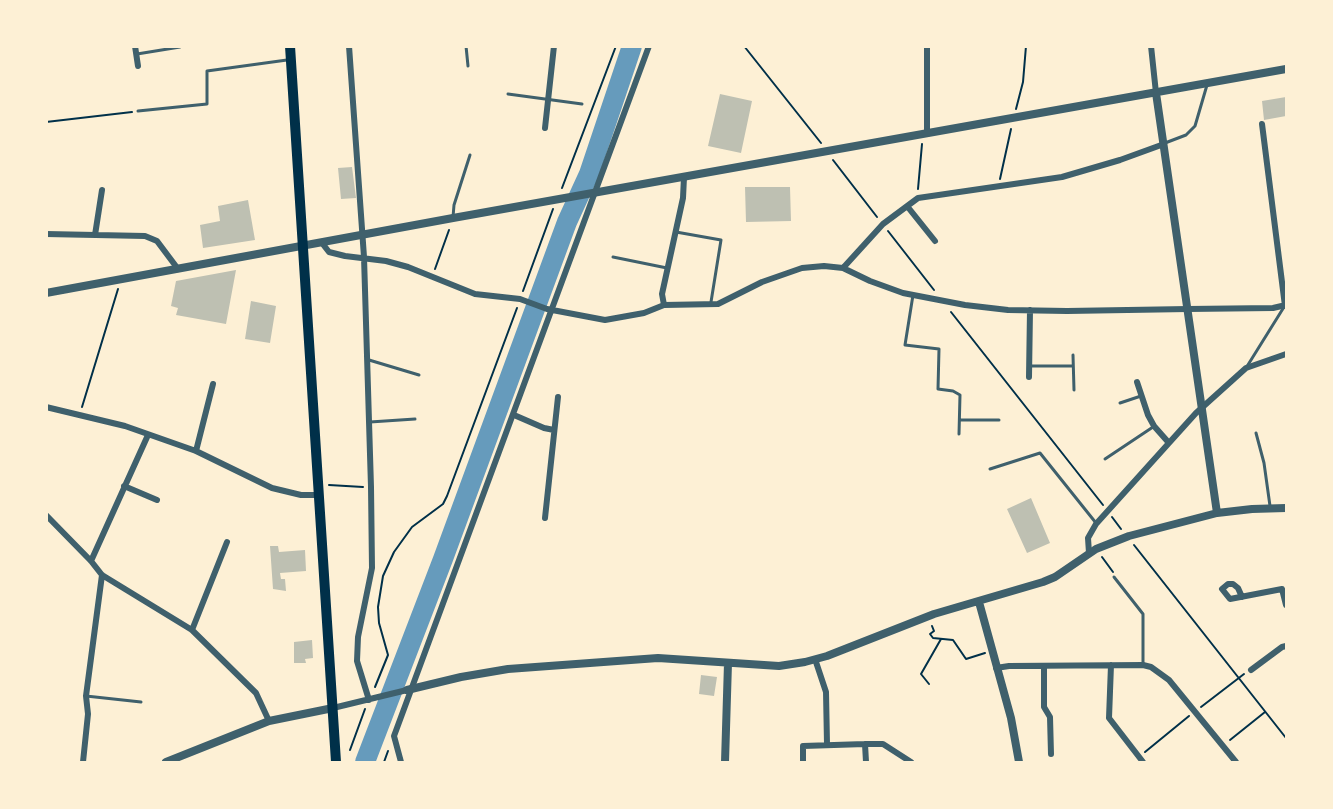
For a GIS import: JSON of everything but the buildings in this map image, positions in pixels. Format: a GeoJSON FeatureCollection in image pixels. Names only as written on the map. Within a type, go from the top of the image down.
{"type":"FeatureCollection","features":[{"type":"Feature","properties":{"kind":"main road"},"geometry":{"type":"LineString","coordinates":[[290,46],[336,762]]}},
{"type":"Feature","properties":{"kind":"street"},"geometry":{"type":"LineString","coordinates":[[349,46],[363,236],[369,360],[371,487],[372,568],[358,637],[357,661],[370,700]]}},
{"type":"Feature","properties":{"kind":"street"},"geometry":{"type":"LineString","coordinates":[[545,128],[554,46]]}},
{"type":"Feature","properties":{"kind":"street"},"geometry":{"type":"LineString","coordinates":[[401,762],[394,736],[409,689],[514,416],[550,309],[650,46]]}},
{"type":"Feature","properties":{"kind":"street"},"geometry":{"type":"LineString","coordinates":[[924,134],[927,46]]}},
{"type":"Feature","properties":{"kind":"street"},"geometry":{"type":"LineString","coordinates":[[1151,46],[1217,513]]}},
{"type":"Feature","properties":{"kind":"street"},"geometry":{"type":"LineString","coordinates":[[136,50],[138,66]]}},
{"type":"Feature","properties":{"kind":"street"},"geometry":{"type":"LineString","coordinates":[[46,293],[363,236],[560,196],[594,193],[1287,69]]}},
{"type":"Feature","properties":{"kind":"street"},"geometry":{"type":"LineString","coordinates":[[322,243],[329,252],[408,267],[475,294],[525,301],[550,309],[605,320],[644,313],[664,305],[723,302],[754,285],[802,268],[824,266],[843,267],[870,281],[913,295],[965,305],[1030,310],[1188,309],[1286,305],[1262,124]]}},
{"type":"Feature","properties":{"kind":"street"},"geometry":{"type":"LineString","coordinates":[[843,267],[883,224],[918,198],[1062,177],[1164,144]]}},
{"type":"Feature","properties":{"kind":"street"},"geometry":{"type":"LineString","coordinates":[[664,305],[662,294],[684,189],[684,177]]}},
{"type":"Feature","properties":{"kind":"street"},"geometry":{"type":"LineString","coordinates":[[95,235],[102,190]]}},
{"type":"Feature","properties":{"kind":"street"},"geometry":{"type":"LineString","coordinates":[[907,206],[935,241]]}},
{"type":"Feature","properties":{"kind":"street"},"geometry":{"type":"LineString","coordinates":[[46,234],[145,236],[157,241],[178,269]]}},
{"type":"Feature","properties":{"kind":"street"},"geometry":{"type":"LineString","coordinates":[[1029,377],[1030,310]]}},
{"type":"Feature","properties":{"kind":"street"},"geometry":{"type":"LineString","coordinates":[[1089,553],[1088,538],[1096,524],[1196,413],[1246,368],[1287,354]]}},
{"type":"Feature","properties":{"kind":"street"},"geometry":{"type":"LineString","coordinates":[[1137,382],[1154,426],[1169,443]]}},
{"type":"Feature","properties":{"kind":"street"},"geometry":{"type":"LineString","coordinates":[[196,452],[213,384]]}},
{"type":"Feature","properties":{"kind":"street"},"geometry":{"type":"LineString","coordinates":[[545,518],[558,397]]}},
{"type":"Feature","properties":{"kind":"street"},"geometry":{"type":"LineString","coordinates":[[46,407],[125,426],[196,452],[272,489],[301,495],[318,490]]}},
{"type":"Feature","properties":{"kind":"street"},"geometry":{"type":"LineString","coordinates":[[514,416],[554,430]]}},
{"type":"Feature","properties":{"kind":"street"},"geometry":{"type":"LineString","coordinates":[[91,561],[148,435]]}},
{"type":"Feature","properties":{"kind":"street"},"geometry":{"type":"LineString","coordinates":[[124,486],[157,500]]}},
{"type":"Feature","properties":{"kind":"street"},"geometry":{"type":"LineString","coordinates":[[166,762],[269,721],[370,700],[461,677],[508,669],[658,657],[779,666],[815,659],[934,614],[1043,582],[1055,577],[1089,553],[1129,536],[1217,513],[1287,508]]}},
{"type":"Feature","properties":{"kind":"street"},"geometry":{"type":"LineString","coordinates":[[46,515],[102,575],[192,630],[256,693],[269,721]]}},
{"type":"Feature","properties":{"kind":"street"},"geometry":{"type":"LineString","coordinates":[[192,630],[226,542]]}},
{"type":"Feature","properties":{"kind":"street"},"geometry":{"type":"LineString","coordinates":[[83,762],[88,714],[86,696],[102,575]]}},
{"type":"Feature","properties":{"kind":"street"},"geometry":{"type":"LineString","coordinates":[[1242,597],[1284,589],[1287,605]]}},
{"type":"Feature","properties":{"kind":"street"},"geometry":{"type":"LineString","coordinates":[[979,602],[1011,718],[1019,762]]}},
{"type":"Feature","properties":{"kind":"street"},"geometry":{"type":"LineString","coordinates":[[1251,669],[1282,647],[1287,646]]}},
{"type":"Feature","properties":{"kind":"street"},"geometry":{"type":"LineString","coordinates":[[815,659],[826,692],[827,744]]}},
{"type":"Feature","properties":{"kind":"street"},"geometry":{"type":"LineString","coordinates":[[725,762],[728,663]]}},
{"type":"Feature","properties":{"kind":"street"},"geometry":{"type":"LineString","coordinates":[[996,668],[1111,665],[1151,667],[1169,680],[1236,762]]}},
{"type":"Feature","properties":{"kind":"street"},"geometry":{"type":"LineString","coordinates":[[1111,665],[1109,718],[1143,762]]}},
{"type":"Feature","properties":{"kind":"street"},"geometry":{"type":"LineString","coordinates":[[1044,666],[1044,707],[1050,717],[1051,754]]}},
{"type":"Feature","properties":{"kind":"street"},"geometry":{"type":"LineString","coordinates":[[803,762],[803,746],[827,744],[883,744],[911,762]]}},
{"type":"Feature","properties":{"kind":"street"},"geometry":{"type":"LineString","coordinates":[[865,744],[866,762]]}},
{"type":"Feature","properties":{"kind":"lane"},"geometry":{"type":"LineString","coordinates":[[466,46],[468,66]]}},
{"type":"Feature","properties":{"kind":"lane"},"geometry":{"type":"LineString","coordinates":[[136,50],[180,47]]}},
{"type":"Feature","properties":{"kind":"lane"},"geometry":{"type":"LineString","coordinates":[[138,111],[207,104],[207,71],[291,59]]}},
{"type":"Feature","properties":{"kind":"lane"},"geometry":{"type":"LineString","coordinates":[[1164,144],[1186,135],[1195,126],[1208,84]]}},
{"type":"Feature","properties":{"kind":"lane"},"geometry":{"type":"LineString","coordinates":[[508,94],[582,104]]}},
{"type":"Feature","properties":{"kind":"lane"},"geometry":{"type":"LineString","coordinates":[[453,218],[454,205],[470,155]]}},
{"type":"Feature","properties":{"kind":"lane"},"geometry":{"type":"LineString","coordinates":[[675,232],[720,240],[711,304]]}},
{"type":"Feature","properties":{"kind":"lane"},"geometry":{"type":"LineString","coordinates":[[613,257],[668,268]]}},
{"type":"Feature","properties":{"kind":"lane"},"geometry":{"type":"LineString","coordinates":[[913,295],[905,345],[939,349],[938,389],[959,393],[961,420],[959,434]]}},
{"type":"Feature","properties":{"kind":"lane"},"geometry":{"type":"LineString","coordinates":[[1246,368],[1286,305]]}},
{"type":"Feature","properties":{"kind":"lane"},"geometry":{"type":"LineString","coordinates":[[1073,355],[1074,390]]}},
{"type":"Feature","properties":{"kind":"lane"},"geometry":{"type":"LineString","coordinates":[[369,360],[418,375]]}},
{"type":"Feature","properties":{"kind":"lane"},"geometry":{"type":"LineString","coordinates":[[1029,366],[1073,366]]}},
{"type":"Feature","properties":{"kind":"lane"},"geometry":{"type":"LineString","coordinates":[[1120,403],[1141,396]]}},
{"type":"Feature","properties":{"kind":"lane"},"geometry":{"type":"LineString","coordinates":[[370,422],[416,419]]}},
{"type":"Feature","properties":{"kind":"lane"},"geometry":{"type":"LineString","coordinates":[[961,420],[999,420]]}},
{"type":"Feature","properties":{"kind":"lane"},"geometry":{"type":"LineString","coordinates":[[1106,459],[1154,426]]}},
{"type":"Feature","properties":{"kind":"lane"},"geometry":{"type":"LineString","coordinates":[[1256,434],[1264,463],[1270,508]]}},
{"type":"Feature","properties":{"kind":"lane"},"geometry":{"type":"LineString","coordinates":[[990,469],[1040,453],[1096,524]]}},
{"type":"Feature","properties":{"kind":"lane"},"geometry":{"type":"LineString","coordinates":[[1114,577],[1143,614],[1143,665]]}},
{"type":"Feature","properties":{"kind":"lane"},"geometry":{"type":"LineString","coordinates":[[86,696],[141,702]]}},
{"type":"Feature","properties":{"kind":"path"},"geometry":{"type":"LineString","coordinates":[[560,196],[615,46]]}},
{"type":"Feature","properties":{"kind":"path"},"geometry":{"type":"LineString","coordinates":[[744,46],[822,144]]}},
{"type":"Feature","properties":{"kind":"path"},"geometry":{"type":"LineString","coordinates":[[46,122],[138,111]]}},
{"type":"Feature","properties":{"kind":"path"},"geometry":{"type":"LineString","coordinates":[[918,198],[924,134]]}},
{"type":"Feature","properties":{"kind":"path"},"geometry":{"type":"LineString","coordinates":[[832,159],[880,221]]}},
{"type":"Feature","properties":{"kind":"path"},"geometry":{"type":"LineString","coordinates":[[522,293],[553,209]]}},
{"type":"Feature","properties":{"kind":"path"},"geometry":{"type":"LineString","coordinates":[[431,278],[450,227]]}},
{"type":"Feature","properties":{"kind":"path"},"geometry":{"type":"LineString","coordinates":[[886,228],[938,296]]}},
{"type":"Feature","properties":{"kind":"path"},"geometry":{"type":"LineString","coordinates":[[79,415],[120,280]]}},
{"type":"Feature","properties":{"kind":"path"},"geometry":{"type":"LineString","coordinates":[[375,687],[388,655],[379,615],[383,576],[394,552],[412,527],[443,504],[518,306]]}},
{"type":"Feature","properties":{"kind":"path"},"geometry":{"type":"LineString","coordinates":[[946,306],[1104,507]]}},
{"type":"Feature","properties":{"kind":"path"},"geometry":{"type":"LineString","coordinates":[[318,490],[371,487]]}},
{"type":"Feature","properties":{"kind":"path"},"geometry":{"type":"LineString","coordinates":[[1110,514],[1121,529]]}},
{"type":"Feature","properties":{"kind":"path"},"geometry":{"type":"LineString","coordinates":[[1132,542],[1287,738]]}},
{"type":"Feature","properties":{"kind":"path"},"geometry":{"type":"LineString","coordinates":[[1101,555],[1114,577]]}},
{"type":"Feature","properties":{"kind":"path"},"geometry":{"type":"LineString","coordinates":[[932,622],[934,631],[930,634],[933,638],[953,640],[966,659],[985,653]]}},
{"type":"Feature","properties":{"kind":"path"},"geometry":{"type":"LineString","coordinates":[[929,684],[921,674],[941,639]]}},
{"type":"Feature","properties":{"kind":"path"},"geometry":{"type":"LineString","coordinates":[[350,750],[366,710]]}},
{"type":"Feature","properties":{"kind":"path"},"geometry":{"type":"LineString","coordinates":[[1223,745],[1265,712]]}},
{"type":"Feature","properties":{"kind":"waterway"},"geometry":{"type":"LineString","coordinates":[[365,762],[443,559],[567,222],[589,174],[632,46]]}}]}
